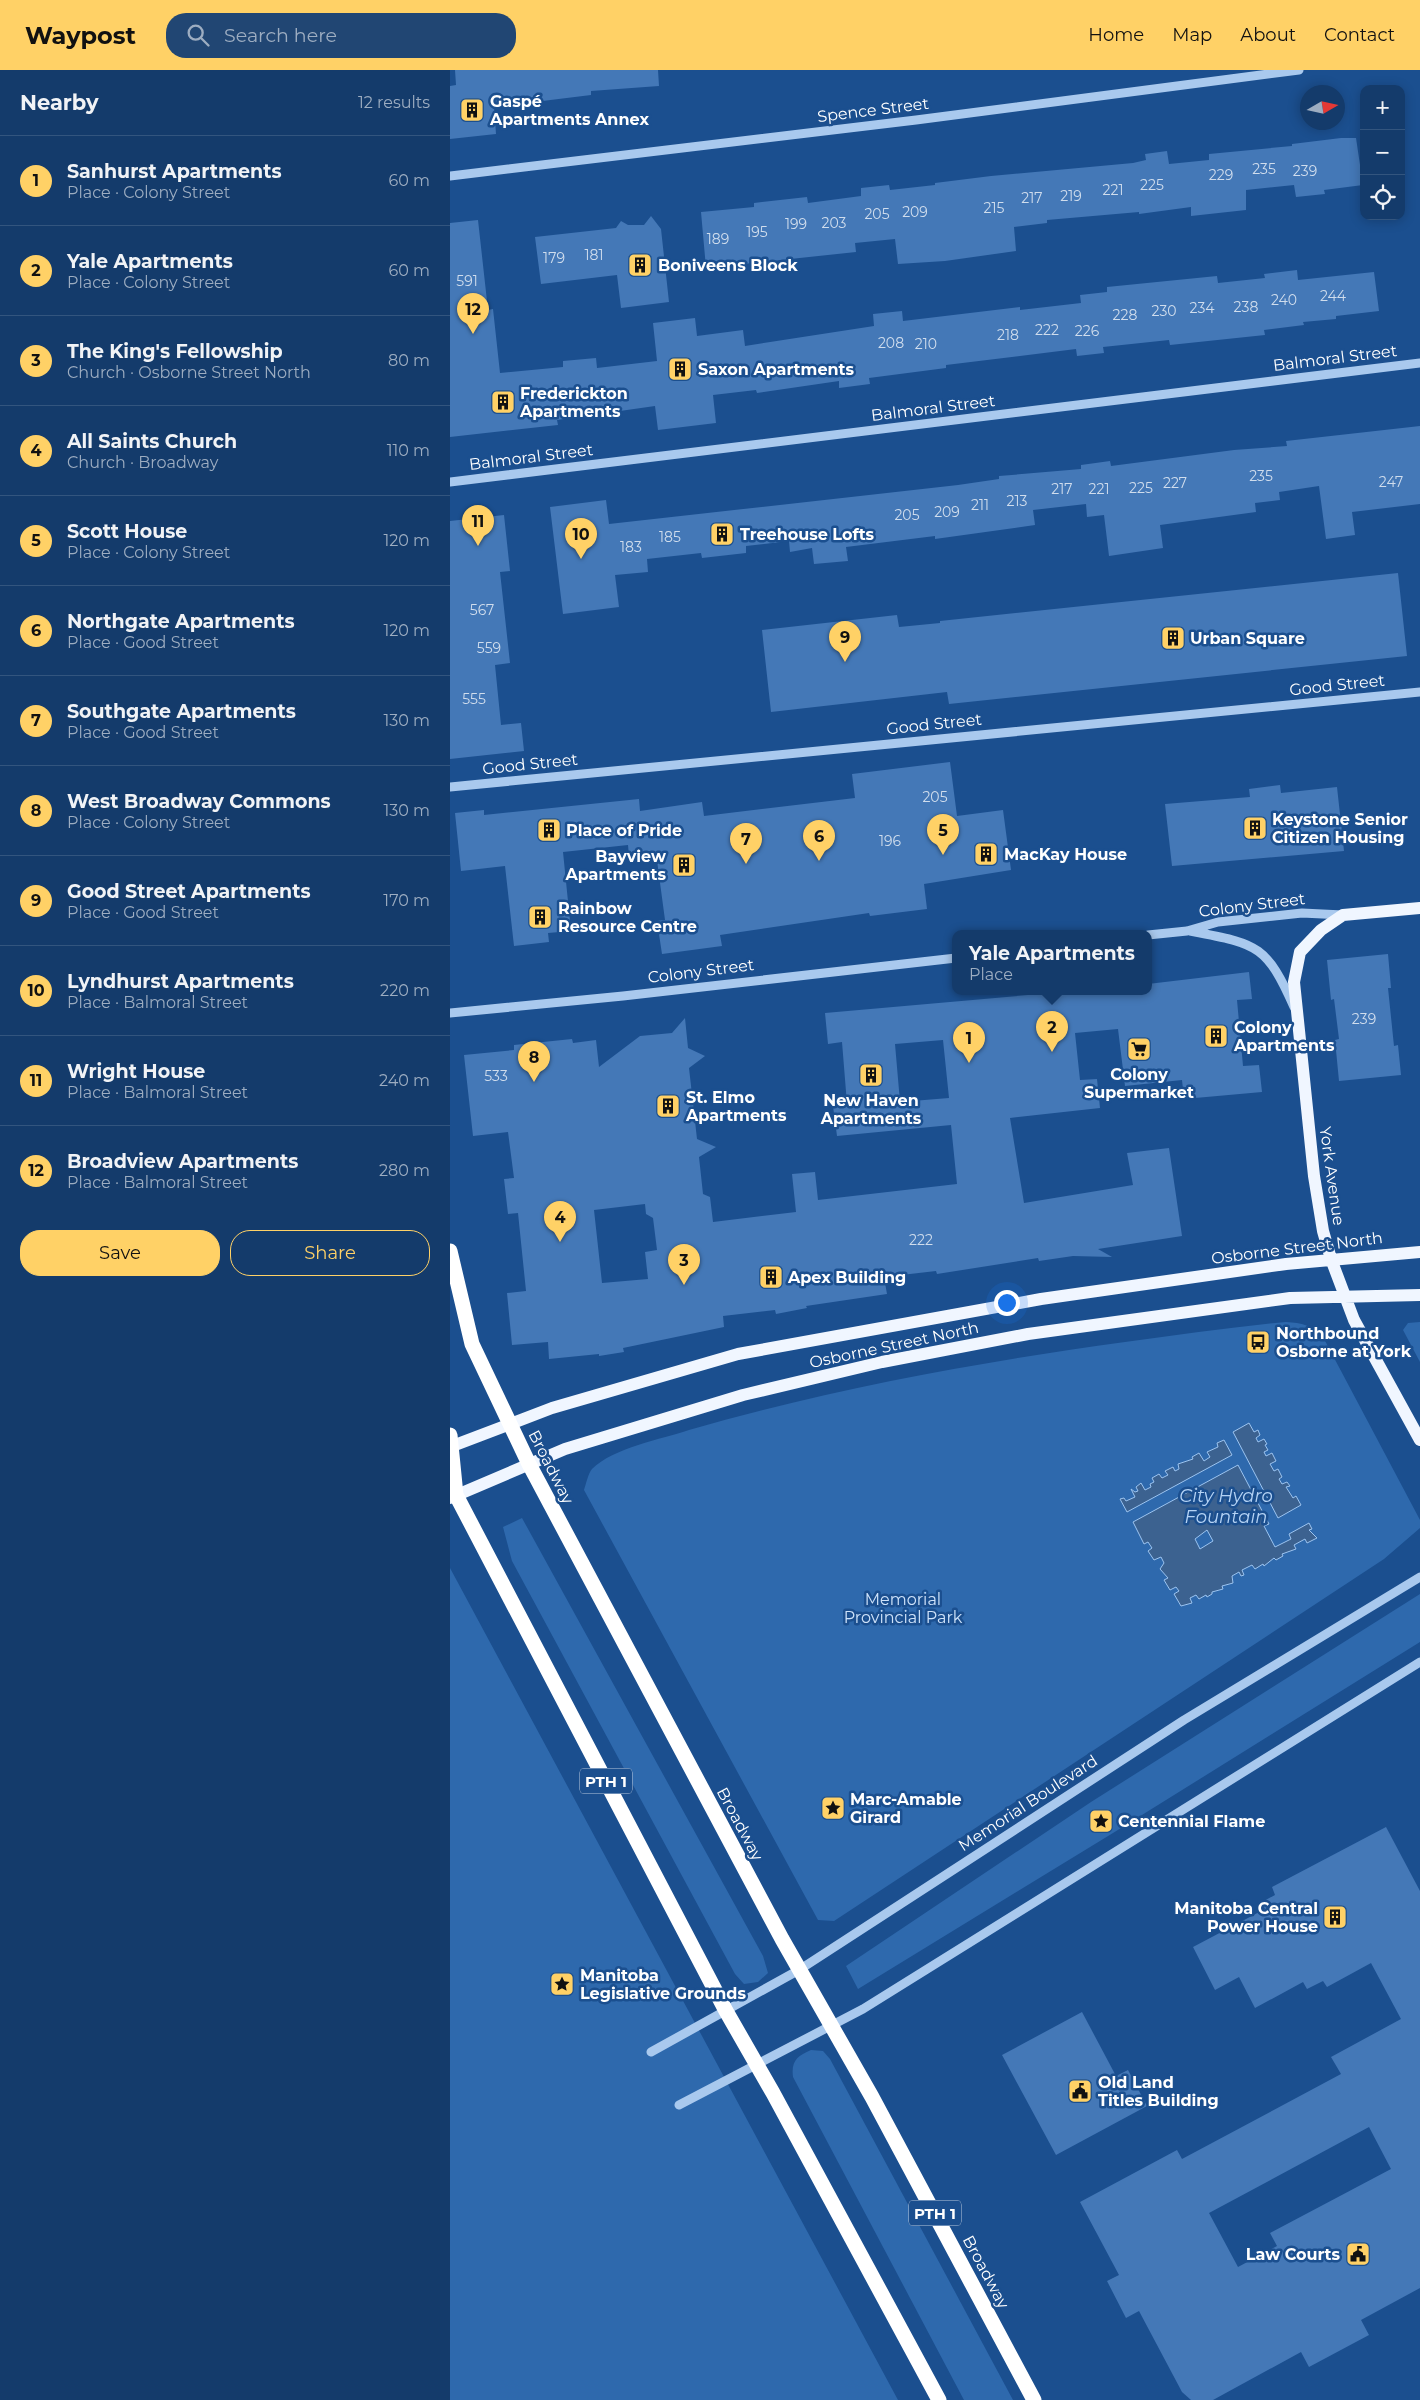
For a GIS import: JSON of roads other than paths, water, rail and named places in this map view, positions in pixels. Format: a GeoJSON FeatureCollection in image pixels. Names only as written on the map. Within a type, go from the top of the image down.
{"type":"FeatureCollection","features":[{"type":"Feature","properties":{"kind":"highway","name":"Broadway"},"geometry":{"type":"LineString","coordinates":[[450,1251],[472,1344],[529,1464],[799,1970],[872,2097],[1034,2400]]}},
{"type":"Feature","properties":{"kind":"highway","name":"PTH 1"},"geometry":{"type":"LineString","coordinates":[[450,1443],[453,1496],[726,2011],[939,2400]]}},
{"type":"Feature","properties":{"kind":"main road","name":"Colony Street"},"geometry":{"type":"LineString","coordinates":[[1343,915],[1420,908]]}},
{"type":"Feature","properties":{"kind":"main road","name":"York Avenue"},"geometry":{"type":"LineString","coordinates":[[1343,915],[1321,930],[1300,952],[1294,982],[1314,1176],[1323,1231],[1344,1296],[1354,1320],[1420,1440]]}},
{"type":"Feature","properties":{"kind":"main road","name":"Osborne Street North"},"geometry":{"type":"LineString","coordinates":[[450,1443],[620,1387],[738,1354],[1041,1298],[1331,1259],[1420,1252]]}},
{"type":"Feature","properties":{"kind":"main road","name":"Osborne Street North"},"geometry":{"type":"LineString","coordinates":[[453,1496],[565,1450],[743,1395],[882,1362],[1028,1334],[1290,1298],[1420,1295]]}},
{"type":"Feature","properties":{"kind":"street","name":"Spence Street"},"geometry":{"type":"LineString","coordinates":[[450,176],[916,120],[1299,70]]}},
{"type":"Feature","properties":{"kind":"street","name":"Balmoral Street"},"geometry":{"type":"LineString","coordinates":[[450,482],[1420,363]]}},
{"type":"Feature","properties":{"kind":"street","name":"Good Street"},"geometry":{"type":"LineString","coordinates":[[450,787],[1420,692]]}},
{"type":"Feature","properties":{"kind":"street","name":"Colony Street"},"geometry":{"type":"LineString","coordinates":[[1152,935],[1187,931],[1218,922],[1302,913],[1343,915]]}},
{"type":"Feature","properties":{"kind":"street"},"geometry":{"type":"LineString","coordinates":[[1187,931],[1244,943],[1264,955],[1280,976],[1296,1013]]}},
{"type":"Feature","properties":{"kind":"street","name":"Colony Street"},"geometry":{"type":"LineString","coordinates":[[450,1013],[623,996],[952,958]]}},
{"type":"Feature","properties":{"kind":"street","name":"Memorial Boulevard"},"geometry":{"type":"LineString","coordinates":[[651,2052],[799,1970],[1184,1720],[1420,1577]]}},
{"type":"Feature","properties":{"kind":"street"},"geometry":{"type":"LineString","coordinates":[[679,2105],[831,2027],[1420,1662]]}},
{"type":"Feature","properties":{"kind":"water","name":"City Hydro Fountain"},"geometry":{"type":"Polygon","coordinates":[[[1249,1423],[1254,1432],[1258,1430],[1260,1435],[1256,1438],[1258,1442],[1264,1439],[1267,1444],[1265,1445],[1268,1450],[1264,1452],[1266,1456],[1272,1453],[1276,1461],[1270,1464],[1274,1471],[1278,1469],[1282,1477],[1279,1479],[1282,1484],[1287,1482],[1290,1486],[1286,1487],[1293,1498],[1296,1496],[1301,1505],[1278,1518],[1233,1432],[1249,1423]]]}},
{"type":"Feature","properties":{"kind":"water","name":"City Hydro Fountain"},"geometry":{"type":"Polygon","coordinates":[[[1224,1440],[1232,1455],[1127,1512],[1120,1499],[1124,1498],[1126,1501],[1135,1497],[1131,1489],[1135,1492],[1138,1491],[1136,1487],[1141,1483],[1145,1490],[1151,1487],[1150,1484],[1154,1482],[1152,1478],[1159,1474],[1162,1478],[1168,1475],[1165,1471],[1173,1467],[1175,1471],[1179,1469],[1178,1464],[1193,1459],[1192,1457],[1199,1453],[1204,1461],[1210,1457],[1207,1452],[1218,1447],[1217,1443],[1224,1440]]]}},
{"type":"Feature","properties":{"kind":"water","name":"City Hydro Fountain"},"geometry":{"type":"Polygon","coordinates":[[[1238,1465],[1269,1524],[1264,1526],[1275,1547],[1291,1539],[1289,1534],[1309,1523],[1312,1529],[1309,1530],[1317,1538],[1307,1543],[1305,1539],[1294,1545],[1296,1549],[1282,1554],[1283,1556],[1276,1560],[1274,1558],[1264,1566],[1263,1564],[1255,1569],[1252,1565],[1242,1570],[1244,1575],[1241,1576],[1239,1572],[1232,1576],[1233,1583],[1222,1586],[1223,1589],[1199,1599],[1196,1595],[1190,1598],[1192,1603],[1181,1606],[1174,1594],[1179,1591],[1176,1587],[1170,1590],[1164,1580],[1168,1578],[1160,1569],[1164,1563],[1161,1557],[1154,1560],[1148,1551],[1152,1548],[1148,1542],[1144,1544],[1133,1522],[1238,1465]],[[1207,1530],[1195,1539],[1200,1549],[1213,1541],[1207,1530]]]}},
{"type":"Feature","properties":{"kind":"place","name":"Gaspé Apartments Annex"},"geometry":{"type":"Point","coordinates":[472,110]}},
{"type":"Feature","properties":{"kind":"place","name":"Boniveens Block"},"geometry":{"type":"Point","coordinates":[640,265]}},
{"type":"Feature","properties":{"kind":"place","name":"Broadview Apartments"},"geometry":{"type":"Point","coordinates":[473,334]}},
{"type":"Feature","properties":{"kind":"place","name":"Saxon Apartments"},"geometry":{"type":"Point","coordinates":[680,369]}},
{"type":"Feature","properties":{"kind":"place","name":"Frederickton Apartments"},"geometry":{"type":"Point","coordinates":[503,402]}},
{"type":"Feature","properties":{"kind":"place","name":"Treehouse Lofts"},"geometry":{"type":"Point","coordinates":[722,534]}},
{"type":"Feature","properties":{"kind":"place","name":"Wright House"},"geometry":{"type":"Point","coordinates":[478,546]}},
{"type":"Feature","properties":{"kind":"place","name":"Lyndhurst Apartments"},"geometry":{"type":"Point","coordinates":[581,559]}},
{"type":"Feature","properties":{"kind":"place","name":"Urban Square"},"geometry":{"type":"Point","coordinates":[1173,638]}},
{"type":"Feature","properties":{"kind":"place","name":"Good Street Apartments"},"geometry":{"type":"Point","coordinates":[845,662]}},
{"type":"Feature","properties":{"kind":"place","name":"Keystone Senior Citizen Housing"},"geometry":{"type":"Point","coordinates":[1255,828]}},
{"type":"Feature","properties":{"kind":"place","name":"Place of Pride"},"geometry":{"type":"Point","coordinates":[549,830]}},
{"type":"Feature","properties":{"kind":"place","name":"MacKay House"},"geometry":{"type":"Point","coordinates":[986,854]}},
{"type":"Feature","properties":{"kind":"place","name":"Scott House"},"geometry":{"type":"Point","coordinates":[943,855]}},
{"type":"Feature","properties":{"kind":"place","name":"Northgate Apartments"},"geometry":{"type":"Point","coordinates":[819,861]}},
{"type":"Feature","properties":{"kind":"place","name":"Southgate Apartments"},"geometry":{"type":"Point","coordinates":[746,864]}},
{"type":"Feature","properties":{"kind":"place","name":"Bayview Apartments"},"geometry":{"type":"Point","coordinates":[684,865]}},
{"type":"Feature","properties":{"kind":"place","name":"Rainbow Resource Centre"},"geometry":{"type":"Point","coordinates":[540,917]}},
{"type":"Feature","properties":{"kind":"place","name":"Colony Apartments"},"geometry":{"type":"Point","coordinates":[1216,1036]}},
{"type":"Feature","properties":{"kind":"place","name":"Colony Supermarket"},"geometry":{"type":"Point","coordinates":[1139,1049]}},
{"type":"Feature","properties":{"kind":"place","name":"Yale Apartments"},"geometry":{"type":"Point","coordinates":[1052,1052]}},
{"type":"Feature","properties":{"kind":"place","name":"Sanhurst Apartments"},"geometry":{"type":"Point","coordinates":[969,1063]}},
{"type":"Feature","properties":{"kind":"place","name":"New Haven Apartments"},"geometry":{"type":"Point","coordinates":[871,1075]}},
{"type":"Feature","properties":{"kind":"place","name":"West Broadway Commons"},"geometry":{"type":"Point","coordinates":[534,1082]}},
{"type":"Feature","properties":{"kind":"place","name":"St. Elmo Apartments"},"geometry":{"type":"Point","coordinates":[668,1106]}},
{"type":"Feature","properties":{"kind":"place","name":"All Saints Church"},"geometry":{"type":"Point","coordinates":[560,1242]}},
{"type":"Feature","properties":{"kind":"place","name":"Apex Building"},"geometry":{"type":"Point","coordinates":[771,1277]}},
{"type":"Feature","properties":{"kind":"place","name":"The King's Fellowship"},"geometry":{"type":"Point","coordinates":[684,1285]}},
{"type":"Feature","properties":{"kind":"place","name":"Northbound Osborne at York"},"geometry":{"type":"Point","coordinates":[1258,1342]}},
{"type":"Feature","properties":{"kind":"place","name":"Marc-Amable Girard"},"geometry":{"type":"Point","coordinates":[833,1808]}},
{"type":"Feature","properties":{"kind":"place","name":"Centennial Flame"},"geometry":{"type":"Point","coordinates":[1101,1821]}},
{"type":"Feature","properties":{"kind":"place","name":"Manitoba Central Power House"},"geometry":{"type":"Point","coordinates":[1335,1917]}},
{"type":"Feature","properties":{"kind":"place","name":"Manitoba Legislative Grounds"},"geometry":{"type":"Point","coordinates":[562,1984]}},
{"type":"Feature","properties":{"kind":"place","name":"Old Land Titles Building"},"geometry":{"type":"Point","coordinates":[1080,2091]}},
{"type":"Feature","properties":{"kind":"place","name":"Law Courts"},"geometry":{"type":"Point","coordinates":[1358,2254]}},
{"type":"Feature","properties":{"kind":"park label","name":"Memorial Provincial Park"},"geometry":{"type":"Point","coordinates":[903,1608]}}]}
